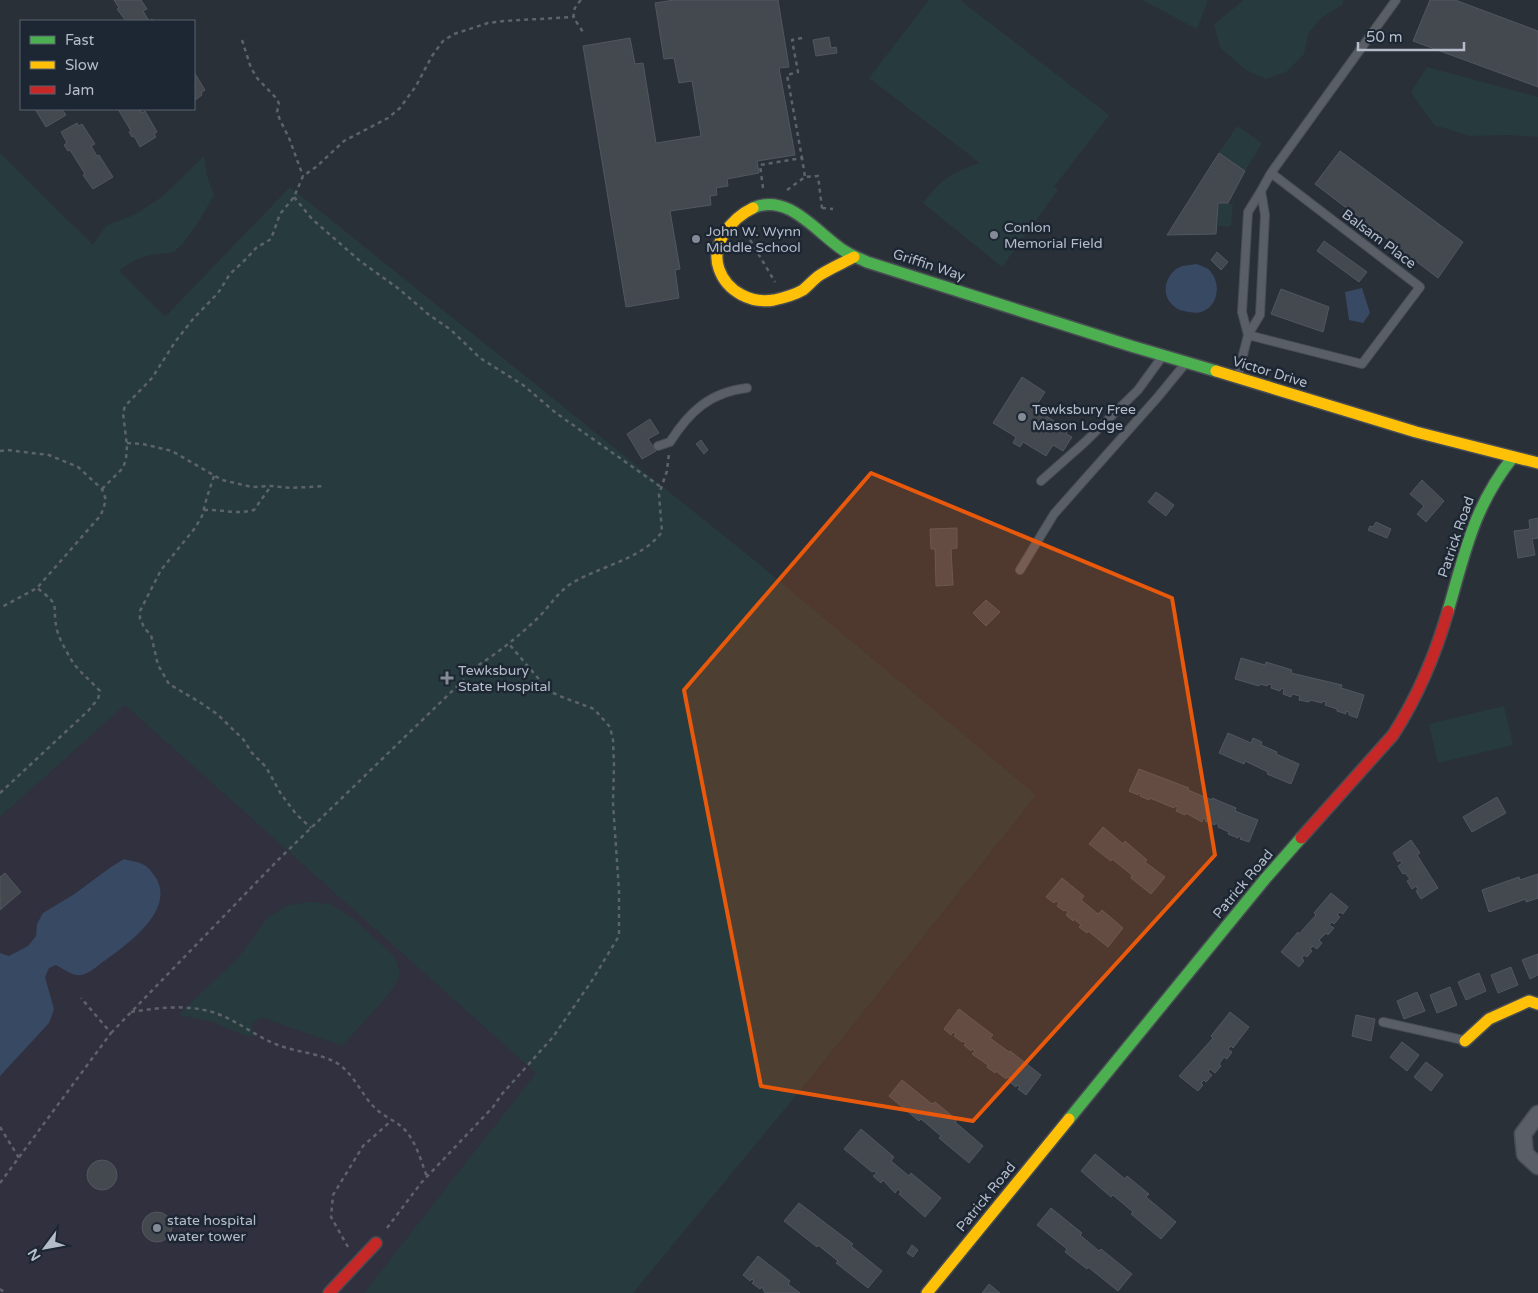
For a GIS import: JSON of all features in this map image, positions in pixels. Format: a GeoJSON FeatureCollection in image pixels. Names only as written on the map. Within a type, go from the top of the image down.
{"type":"FeatureCollection","features":[{"type":"Feature","properties":{"kind":"street","name":"Griffin Way"},"geometry":{"type":"LineString","coordinates":[[854,256],[820,274],[801,290],[774,300],[752,300],[732,288],[719,269],[718,252],[724,233],[737,219],[760,205],[777,205],[797,214],[843,250],[854,256],[995,303]]}},
{"type":"Feature","properties":{"kind":"street","name":"Victor Drive"},"geometry":{"type":"LineString","coordinates":[[995,303],[1416,432],[1538,463]]}},
{"type":"Feature","properties":{"kind":"street","name":"Patrick Road"},"geometry":{"type":"LineString","coordinates":[[927,1293],[1266,879],[1393,735],[1408,713],[1430,667],[1479,509],[1489,488],[1513,457]]}},
{"type":"Feature","properties":{"kind":"street"},"geometry":{"type":"LineString","coordinates":[[1465,1040],[1489,1019],[1529,1001],[1538,1004]]}},
{"type":"Feature","properties":{"kind":"street"},"geometry":{"type":"LineString","coordinates":[[1538,1114],[1523,1134],[1525,1154],[1538,1166]]}},
{"type":"Feature","properties":{"kind":"street"},"geometry":{"type":"LineString","coordinates":[[329,1293],[376,1243]]}},
{"type":"Feature","properties":{"kind":"lane"},"geometry":{"type":"LineString","coordinates":[[1248,335],[1242,312],[1248,212],[1262,191],[1271,172],[1396,0]]}},
{"type":"Feature","properties":{"kind":"lane","name":"Balsam Place"},"geometry":{"type":"LineString","coordinates":[[1248,335],[1362,364],[1420,287],[1271,172]]}},
{"type":"Feature","properties":{"kind":"lane"},"geometry":{"type":"LineString","coordinates":[[1238,377],[1248,335],[1260,315],[1265,215],[1262,191]]}},
{"type":"Feature","properties":{"kind":"lane"},"geometry":{"type":"LineString","coordinates":[[1041,481],[1085,442],[1138,390],[1163,355]]}},
{"type":"Feature","properties":{"kind":"lane"},"geometry":{"type":"LineString","coordinates":[[1020,570],[1054,514],[1152,404],[1186,362]]}},
{"type":"Feature","properties":{"kind":"lane"},"geometry":{"type":"LineString","coordinates":[[658,446],[670,442],[680,427],[707,400],[731,390],[747,388]]}},
{"type":"Feature","properties":{"kind":"lane"},"geometry":{"type":"LineString","coordinates":[[1382,1022],[1465,1040]]}},
{"type":"Feature","properties":{"kind":"path"},"geometry":{"type":"LineString","coordinates":[[581,0],[574,8],[573,17],[583,32]]}},
{"type":"Feature","properties":{"kind":"path"},"geometry":{"type":"LineString","coordinates":[[102,489],[123,468],[126,459],[127,443],[123,413],[125,406],[152,378],[175,342],[193,319],[218,293],[230,274],[256,248],[271,239],[280,214],[294,197],[303,176],[344,141],[383,121],[400,108],[416,86],[425,66],[448,38],[454,34],[504,21],[573,17]]}},
{"type":"Feature","properties":{"kind":"path"},"geometry":{"type":"LineString","coordinates":[[802,38],[792,40],[798,72],[787,75],[805,177]]}},
{"type":"Feature","properties":{"kind":"path"},"geometry":{"type":"LineString","coordinates":[[242,40],[251,68],[257,78],[277,99],[279,104],[277,112],[303,176]]}},
{"type":"Feature","properties":{"kind":"path"},"geometry":{"type":"LineString","coordinates":[[763,190],[760,165],[802,158]]}},
{"type":"Feature","properties":{"kind":"path"},"geometry":{"type":"LineString","coordinates":[[294,197],[312,219],[360,261],[400,289],[428,314],[450,330],[480,358],[523,386],[556,413],[662,487]]}},
{"type":"Feature","properties":{"kind":"path"},"geometry":{"type":"LineString","coordinates":[[822,208],[833,209]]}},
{"type":"Feature","properties":{"kind":"path"},"geometry":{"type":"LineString","coordinates":[[737,219],[782,297]]}},
{"type":"Feature","properties":{"kind":"path"},"geometry":{"type":"LineString","coordinates":[[127,443],[134,442],[172,451],[222,480],[252,487],[291,488],[324,486]]}},
{"type":"Feature","properties":{"kind":"path"},"geometry":{"type":"LineString","coordinates":[[0,1183],[111,1033],[311,828],[480,664],[509,644],[544,611],[555,597],[570,585],[615,564],[651,544],[656,539],[662,532],[659,494],[667,471],[670,442]]}},
{"type":"Feature","properties":{"kind":"path"},"geometry":{"type":"LineString","coordinates":[[0,451],[48,455],[78,467],[102,489],[106,500],[101,515],[36,588],[0,608]]}},
{"type":"Feature","properties":{"kind":"path"},"geometry":{"type":"LineString","coordinates":[[214,476],[202,516],[195,528],[161,570],[140,611],[140,619],[145,629],[151,635],[158,665],[170,684],[217,714],[244,739],[252,753],[260,760],[273,778],[281,794],[296,814],[311,828]]}},
{"type":"Feature","properties":{"kind":"path"},"geometry":{"type":"LineString","coordinates":[[204,510],[218,509],[243,513],[254,510],[271,486]]}},
{"type":"Feature","properties":{"kind":"path"},"geometry":{"type":"LineString","coordinates":[[0,793],[88,711],[98,699],[100,690],[78,669],[68,654],[57,630],[55,605],[52,599],[36,588]]}},
{"type":"Feature","properties":{"kind":"path"},"geometry":{"type":"LineString","coordinates":[[376,1243],[427,1177],[553,1037],[591,982],[619,936],[616,834],[612,803],[613,740],[610,727],[594,709],[549,691],[509,644]]}},
{"type":"Feature","properties":{"kind":"path"},"geometry":{"type":"LineString","coordinates":[[81,998],[111,1033]]}},
{"type":"Feature","properties":{"kind":"path"},"geometry":{"type":"LineString","coordinates":[[130,1012],[161,1008],[196,1008],[211,1011],[278,1045],[334,1061],[354,1079],[372,1105],[404,1129],[411,1139],[427,1177]]}},
{"type":"Feature","properties":{"kind":"path"},"geometry":{"type":"LineString","coordinates":[[355,1265],[331,1217],[333,1195],[363,1146],[391,1121]]}},
{"type":"Feature","properties":{"kind":"path"},"geometry":{"type":"LineString","coordinates":[[0,1128],[19,1158]]}},
{"type":"Feature","properties":{"kind":"path"},"geometry":{"type":"LineString","coordinates":[[0,1289],[5,1293]]}},
{"type":"Feature","properties":{"kind":"highlighted area"},"geometry":{"type":"Polygon","coordinates":[[[871,473],[1172,598],[1215,855],[973,1121],[761,1086],[684,690],[871,473]]]}},
{"type":"Feature","properties":{"kind":"shaded area","name":"Tewksbury State Hospital"},"geometry":{"type":"Polygon","coordinates":[[[0,153],[165,317],[290,187],[754,560],[1036,795],[820,1066],[633,1293],[0,1293],[0,153]]]}},
{"type":"Feature","properties":{"kind":"green space"},"geometry":{"type":"Polygon","coordinates":[[[929,0],[960,0],[1109,115],[1054,187],[1058,190],[1002,267],[923,203],[948,177],[980,163],[869,78],[929,0]]]}},
{"type":"Feature","properties":{"kind":"green space"},"geometry":{"type":"Polygon","coordinates":[[[1142,0],[1208,0],[1197,29],[1142,0]]]}},
{"type":"Feature","properties":{"kind":"green space"},"geometry":{"type":"Polygon","coordinates":[[[1244,0],[1344,0],[1342,5],[1320,19],[1308,34],[1304,54],[1286,72],[1266,79],[1244,69],[1220,47],[1214,24],[1244,0]]]}},
{"type":"Feature","properties":{"kind":"green space"},"geometry":{"type":"Polygon","coordinates":[[[1427,67],[1538,97],[1538,137],[1508,135],[1470,136],[1434,125],[1411,92],[1427,67]]]}},
{"type":"Feature","properties":{"kind":"green space"},"geometry":{"type":"Polygon","coordinates":[[[1237,126],[1262,143],[1245,171],[1219,153],[1237,126]]]}},
{"type":"Feature","properties":{"kind":"green space","name":"Tewksbury State Hospital"},"geometry":{"type":"Polygon","coordinates":[[[0,153],[93,245],[106,226],[134,215],[162,197],[204,156],[207,176],[214,195],[189,235],[173,252],[142,258],[119,271],[165,317],[290,187],[754,560],[1036,795],[820,1066],[633,1293],[364,1293],[536,1073],[125,705],[0,817],[0,153]]]}},
{"type":"Feature","properties":{"kind":"green space"},"geometry":{"type":"Polygon","coordinates":[[[1218,203],[1233,204],[1231,226],[1217,226],[1218,203]]]}},
{"type":"Feature","properties":{"kind":"green space"},"geometry":{"type":"Polygon","coordinates":[[[1504,706],[1513,745],[1438,763],[1429,724],[1504,706]]]}},
{"type":"Feature","properties":{"kind":"green space"},"geometry":{"type":"Polygon","coordinates":[[[310,902],[330,904],[354,919],[395,957],[400,973],[396,984],[383,1001],[342,1046],[261,1017],[252,1024],[253,1036],[246,1036],[210,1021],[178,1015],[238,958],[268,917],[288,905],[310,902]]]}},
{"type":"Feature","properties":{"kind":"water"},"geometry":{"type":"Polygon","coordinates":[[[1197,264],[1208,269],[1213,276],[1217,291],[1215,299],[1205,310],[1198,313],[1180,310],[1169,301],[1166,291],[1167,281],[1177,268],[1197,264]]]}},
{"type":"Feature","properties":{"kind":"water"},"geometry":{"type":"Polygon","coordinates":[[[1362,288],[1370,313],[1363,323],[1349,320],[1345,292],[1362,288]]]}},
{"type":"Feature","properties":{"kind":"water"},"geometry":{"type":"Polygon","coordinates":[[[124,859],[146,866],[156,878],[160,890],[159,902],[155,913],[127,944],[89,972],[77,975],[56,965],[49,968],[45,977],[54,1009],[49,1023],[0,1076],[0,953],[9,956],[28,946],[36,936],[37,924],[43,913],[73,895],[124,859]]]}},
{"type":"Feature","properties":{"kind":"building"},"geometry":{"type":"Polygon","coordinates":[[[114,0],[141,0],[147,9],[143,11],[148,20],[125,20],[117,9],[119,8],[114,0]]]}},
{"type":"Feature","properties":{"kind":"building"},"geometry":{"type":"Polygon","coordinates":[[[674,0],[778,0],[789,67],[779,68],[795,155],[757,161],[759,173],[727,179],[728,186],[716,188],[717,195],[710,196],[711,205],[670,211],[680,269],[675,270],[679,298],[626,307],[583,46],[630,38],[635,64],[643,63],[656,143],[701,136],[692,81],[679,83],[674,58],[664,59],[655,3],[674,0]]]}},
{"type":"Feature","properties":{"kind":"building"},"geometry":{"type":"Polygon","coordinates":[[[1430,0],[1455,0],[1538,31],[1538,87],[1413,41],[1430,0]]]}},
{"type":"Feature","properties":{"kind":"building"},"geometry":{"type":"Polygon","coordinates":[[[829,37],[831,48],[836,47],[837,53],[816,56],[813,40],[829,37]]]}},
{"type":"Feature","properties":{"kind":"building"},"geometry":{"type":"Polygon","coordinates":[[[195,74],[205,90],[201,93],[202,95],[195,100],[195,74]]]}},
{"type":"Feature","properties":{"kind":"building"},"geometry":{"type":"Polygon","coordinates":[[[36,110],[63,110],[66,115],[46,127],[36,110]]]}},
{"type":"Feature","properties":{"kind":"building"},"geometry":{"type":"Polygon","coordinates":[[[119,110],[140,110],[142,113],[145,111],[157,132],[154,134],[156,137],[140,147],[134,136],[132,137],[129,132],[131,131],[119,110]]]}},
{"type":"Feature","properties":{"kind":"building"},"geometry":{"type":"Polygon","coordinates":[[[77,123],[79,126],[82,124],[95,144],[91,146],[113,177],[93,189],[83,175],[85,174],[70,150],[68,151],[64,145],[67,143],[61,132],[77,123]]]}},
{"type":"Feature","properties":{"kind":"building"},"geometry":{"type":"Polygon","coordinates":[[[1340,151],[1463,242],[1438,278],[1315,184],[1340,151]]]}},
{"type":"Feature","properties":{"kind":"building"},"geometry":{"type":"Polygon","coordinates":[[[1219,153],[1245,171],[1228,203],[1218,203],[1216,234],[1167,235],[1219,153]]]}},
{"type":"Feature","properties":{"kind":"building"},"geometry":{"type":"Polygon","coordinates":[[[1324,241],[1367,272],[1359,282],[1317,251],[1324,241]]]}},
{"type":"Feature","properties":{"kind":"building"},"geometry":{"type":"Polygon","coordinates":[[[1217,252],[1228,262],[1221,270],[1211,260],[1217,252]]]}},
{"type":"Feature","properties":{"kind":"building"},"geometry":{"type":"Polygon","coordinates":[[[1281,289],[1329,307],[1323,332],[1271,314],[1281,289]]]}},
{"type":"Feature","properties":{"kind":"building","name":"Tewksbury Free Mason Lodge"},"geometry":{"type":"Polygon","coordinates":[[[1022,377],[1045,392],[1036,406],[1042,409],[1040,412],[1068,430],[1066,434],[1072,437],[1063,451],[1053,445],[1046,456],[1023,442],[1020,447],[1013,443],[1016,437],[993,423],[1022,377]]]}},
{"type":"Feature","properties":{"kind":"building"},"geometry":{"type":"Polygon","coordinates":[[[650,419],[659,433],[648,439],[656,451],[642,459],[627,434],[650,419]]]}},
{"type":"Feature","properties":{"kind":"building"},"geometry":{"type":"Polygon","coordinates":[[[701,440],[708,450],[704,454],[696,444],[701,440]]]}},
{"type":"Feature","properties":{"kind":"building"},"geometry":{"type":"Polygon","coordinates":[[[1422,480],[1444,501],[1426,522],[1417,514],[1424,506],[1410,494],[1422,480]]]}},
{"type":"Feature","properties":{"kind":"building"},"geometry":{"type":"Polygon","coordinates":[[[1156,492],[1174,505],[1166,516],[1148,502],[1156,492]]]}},
{"type":"Feature","properties":{"kind":"building"},"geometry":{"type":"Polygon","coordinates":[[[1538,518],[1538,538],[1532,539],[1535,555],[1518,558],[1514,531],[1530,529],[1529,520],[1538,518]]]}},
{"type":"Feature","properties":{"kind":"building"},"geometry":{"type":"Polygon","coordinates":[[[1376,522],[1391,529],[1387,538],[1368,530],[1376,522]]]}},
{"type":"Feature","properties":{"kind":"building"},"geometry":{"type":"Polygon","coordinates":[[[957,528],[957,548],[951,549],[953,585],[936,586],[935,549],[931,549],[930,529],[957,528]]]}},
{"type":"Feature","properties":{"kind":"building"},"geometry":{"type":"Polygon","coordinates":[[[986,600],[1000,612],[986,626],[973,613],[986,600]]]}},
{"type":"Feature","properties":{"kind":"building"},"geometry":{"type":"Polygon","coordinates":[[[1241,658],[1265,665],[1266,662],[1292,670],[1291,673],[1342,685],[1341,688],[1364,695],[1357,718],[1349,715],[1349,712],[1346,711],[1346,714],[1325,705],[1326,702],[1299,700],[1300,696],[1292,694],[1291,697],[1283,694],[1284,689],[1281,688],[1280,691],[1271,688],[1272,685],[1260,684],[1259,686],[1235,679],[1241,658]]]}},
{"type":"Feature","properties":{"kind":"building"},"geometry":{"type":"Polygon","coordinates":[[[1228,733],[1251,743],[1253,738],[1262,742],[1261,745],[1277,752],[1276,754],[1299,764],[1291,784],[1267,774],[1268,772],[1245,761],[1244,764],[1219,753],[1228,733]]]}},
{"type":"Feature","properties":{"kind":"building"},"geometry":{"type":"Polygon","coordinates":[[[1139,769],[1189,788],[1188,790],[1212,800],[1212,798],[1236,808],[1235,811],[1258,820],[1249,842],[1240,839],[1241,837],[1239,836],[1238,838],[1228,834],[1229,832],[1218,827],[1219,825],[1205,821],[1206,819],[1203,818],[1202,822],[1186,813],[1185,815],[1176,811],[1178,807],[1175,806],[1174,808],[1150,798],[1149,800],[1140,796],[1141,794],[1139,793],[1138,795],[1129,791],[1139,769]]]}},
{"type":"Feature","properties":{"kind":"building"},"geometry":{"type":"Polygon","coordinates":[[[1497,797],[1506,813],[1472,832],[1463,817],[1497,797]]]}},
{"type":"Feature","properties":{"kind":"building"},"geometry":{"type":"Polygon","coordinates":[[[1103,827],[1123,844],[1125,841],[1147,860],[1145,862],[1165,877],[1151,894],[1131,878],[1132,875],[1089,844],[1103,827]]]}},
{"type":"Feature","properties":{"kind":"building"},"geometry":{"type":"Polygon","coordinates":[[[1411,840],[1420,853],[1417,855],[1438,888],[1421,899],[1416,891],[1418,890],[1416,886],[1412,889],[1407,881],[1410,879],[1405,873],[1403,874],[1398,866],[1402,863],[1400,860],[1398,862],[1393,853],[1411,840]]]}},
{"type":"Feature","properties":{"kind":"building"},"geometry":{"type":"Polygon","coordinates":[[[5,873],[21,892],[0,910],[0,877],[5,873]]]}},
{"type":"Feature","properties":{"kind":"building"},"geometry":{"type":"Polygon","coordinates":[[[1538,874],[1538,898],[1526,902],[1526,899],[1489,912],[1482,890],[1519,877],[1520,880],[1538,874]]]}},
{"type":"Feature","properties":{"kind":"building"},"geometry":{"type":"Polygon","coordinates":[[[1062,878],[1084,896],[1081,900],[1098,914],[1102,910],[1123,928],[1108,947],[1088,931],[1087,933],[1079,927],[1081,925],[1066,915],[1068,912],[1057,906],[1059,903],[1056,901],[1054,903],[1046,897],[1062,878]]]}},
{"type":"Feature","properties":{"kind":"building"},"geometry":{"type":"Polygon","coordinates":[[[1331,893],[1348,907],[1343,914],[1340,912],[1337,915],[1340,917],[1334,924],[1332,922],[1329,925],[1334,928],[1328,935],[1326,933],[1319,940],[1322,943],[1317,949],[1313,946],[1310,949],[1312,951],[1307,957],[1304,955],[1302,958],[1304,961],[1299,967],[1281,952],[1316,915],[1314,913],[1331,893]]]}},
{"type":"Feature","properties":{"kind":"building"},"geometry":{"type":"Polygon","coordinates":[[[1538,954],[1538,975],[1530,979],[1522,960],[1538,954]]]}},
{"type":"Feature","properties":{"kind":"building"},"geometry":{"type":"Polygon","coordinates":[[[1511,967],[1518,985],[1498,993],[1491,975],[1511,967]]]}},
{"type":"Feature","properties":{"kind":"building"},"geometry":{"type":"Polygon","coordinates":[[[1479,973],[1486,991],[1466,1000],[1458,982],[1479,973]]]}},
{"type":"Feature","properties":{"kind":"building"},"geometry":{"type":"Polygon","coordinates":[[[1450,987],[1457,1005],[1437,1013],[1430,995],[1450,987]]]}},
{"type":"Feature","properties":{"kind":"building"},"geometry":{"type":"Polygon","coordinates":[[[1417,992],[1425,1011],[1404,1019],[1397,1001],[1417,992]]]}},
{"type":"Feature","properties":{"kind":"building"},"geometry":{"type":"Polygon","coordinates":[[[959,1009],[993,1035],[990,1038],[1041,1075],[1026,1095],[1018,1089],[1020,1087],[1017,1085],[1016,1087],[1008,1081],[1010,1078],[1007,1077],[1006,1079],[996,1071],[995,1073],[987,1067],[988,1065],[972,1054],[975,1051],[972,1049],[971,1051],[964,1045],[966,1043],[954,1036],[956,1034],[953,1032],[951,1035],[944,1029],[959,1009]]]}},
{"type":"Feature","properties":{"kind":"building"},"geometry":{"type":"Polygon","coordinates":[[[1230,1012],[1249,1027],[1233,1048],[1231,1046],[1228,1049],[1232,1052],[1227,1059],[1224,1057],[1219,1064],[1221,1066],[1215,1073],[1210,1069],[1208,1072],[1212,1075],[1206,1082],[1204,1080],[1201,1083],[1203,1085],[1198,1091],[1179,1076],[1213,1038],[1211,1036],[1230,1012]]]}},
{"type":"Feature","properties":{"kind":"building"},"geometry":{"type":"Polygon","coordinates":[[[1356,1015],[1375,1019],[1371,1041],[1352,1036],[1356,1015]]]}},
{"type":"Feature","properties":{"kind":"building"},"geometry":{"type":"Polygon","coordinates":[[[1402,1042],[1419,1055],[1407,1071],[1390,1057],[1402,1042]]]}},
{"type":"Feature","properties":{"kind":"building"},"geometry":{"type":"Polygon","coordinates":[[[1426,1062],[1443,1075],[1431,1091],[1414,1077],[1426,1062]]]}},
{"type":"Feature","properties":{"kind":"building"},"geometry":{"type":"Polygon","coordinates":[[[902,1080],[932,1104],[935,1102],[957,1120],[955,1122],[983,1146],[969,1163],[939,1138],[941,1136],[921,1119],[919,1121],[889,1096],[902,1080]]]}},
{"type":"Feature","properties":{"kind":"building"},"geometry":{"type":"Polygon","coordinates":[[[861,1129],[894,1157],[891,1161],[909,1176],[911,1173],[941,1198],[925,1217],[899,1194],[901,1192],[898,1189],[895,1193],[883,1180],[881,1183],[873,1176],[877,1173],[872,1172],[844,1149],[861,1129]]]}},
{"type":"Feature","properties":{"kind":"building"},"geometry":{"type":"Polygon","coordinates":[[[1095,1154],[1125,1179],[1127,1176],[1149,1194],[1146,1197],[1176,1222],[1161,1239],[1131,1214],[1133,1212],[1113,1195],[1111,1197],[1081,1171],[1095,1154]]]}},
{"type":"Feature","properties":{"kind":"building"},"geometry":{"type":"Polygon","coordinates":[[[102,1160],[113,1164],[117,1175],[113,1186],[102,1190],[91,1186],[87,1175],[91,1164],[102,1160]]]}},
{"type":"Feature","properties":{"kind":"building"},"geometry":{"type":"Polygon","coordinates":[[[799,1203],[853,1244],[851,1246],[882,1271],[868,1288],[836,1263],[838,1261],[818,1245],[817,1247],[784,1221],[799,1203]]]}},
{"type":"Feature","properties":{"kind":"building"},"geometry":{"type":"Polygon","coordinates":[[[1051,1208],[1082,1233],[1080,1235],[1099,1251],[1101,1249],[1132,1274],[1118,1291],[1088,1267],[1087,1269],[1065,1252],[1067,1249],[1037,1225],[1051,1208]]]}},
{"type":"Feature","properties":{"kind":"building","name":"state hospital water tower"},"geometry":{"type":"Polygon","coordinates":[[[157,1212],[168,1216],[172,1227],[168,1238],[157,1242],[146,1238],[142,1227],[146,1216],[157,1212]]]}},
{"type":"Feature","properties":{"kind":"building"},"geometry":{"type":"Polygon","coordinates":[[[912,1245],[918,1250],[913,1257],[907,1253],[912,1245]]]}},
{"type":"Feature","properties":{"kind":"building"},"geometry":{"type":"Polygon","coordinates":[[[758,1256],[790,1281],[788,1284],[800,1293],[765,1293],[762,1287],[760,1289],[752,1283],[754,1281],[752,1279],[750,1281],[743,1275],[758,1256]]]}},
{"type":"Feature","properties":{"kind":"building"},"geometry":{"type":"Polygon","coordinates":[[[989,1284],[1000,1293],[982,1293],[989,1284]]]}},
{"type":"Feature","properties":{"kind":"traffic: fast"},"geometry":{"type":"LineString","coordinates":[[753,208],[778,205],[790,210],[843,250],[867,262],[1216,371]]}},
{"type":"Feature","properties":{"kind":"traffic: fast"},"geometry":{"type":"LineString","coordinates":[[1448,611],[1472,530],[1489,493],[1513,457]]}},
{"type":"Feature","properties":{"kind":"traffic: fast"},"geometry":{"type":"LineString","coordinates":[[1069,1119],[1265,879],[1301,838]]}},
{"type":"Feature","properties":{"kind":"traffic: slow"},"geometry":{"type":"LineString","coordinates":[[753,208],[745,212],[731,225],[720,241],[718,250],[717,260],[723,277],[741,295],[766,301],[789,296],[803,290],[828,270],[854,257]]}},
{"type":"Feature","properties":{"kind":"traffic: slow"},"geometry":{"type":"LineString","coordinates":[[1216,371],[1416,432],[1538,463]]}},
{"type":"Feature","properties":{"kind":"traffic: slow"},"geometry":{"type":"LineString","coordinates":[[1465,1041],[1489,1019],[1529,1001],[1538,1004]]}},
{"type":"Feature","properties":{"kind":"traffic: slow"},"geometry":{"type":"LineString","coordinates":[[927,1293],[1069,1119]]}},
{"type":"Feature","properties":{"kind":"traffic: jam"},"geometry":{"type":"LineString","coordinates":[[1301,838],[1393,735],[1425,675],[1448,611]]}},
{"type":"Feature","properties":{"kind":"traffic: jam"},"geometry":{"type":"LineString","coordinates":[[329,1293],[376,1243]]}},
{"type":"Feature","properties":{"kind":"place","name":"Conlon Memorial Field"},"geometry":{"type":"Point","coordinates":[994,235]}},
{"type":"Feature","properties":{"kind":"place","name":"John W. Wynn Middle School"},"geometry":{"type":"Point","coordinates":[696,239]}},
{"type":"Feature","properties":{"kind":"place","name":"Tewksbury Free Mason Lodge"},"geometry":{"type":"Point","coordinates":[1022,417]}},
{"type":"Feature","properties":{"kind":"place","name":"Tewksbury State Hospital"},"geometry":{"type":"Point","coordinates":[447,678]}},
{"type":"Feature","properties":{"kind":"place","name":"state hospital water tower"},"geometry":{"type":"Point","coordinates":[157,1228]}}]}
